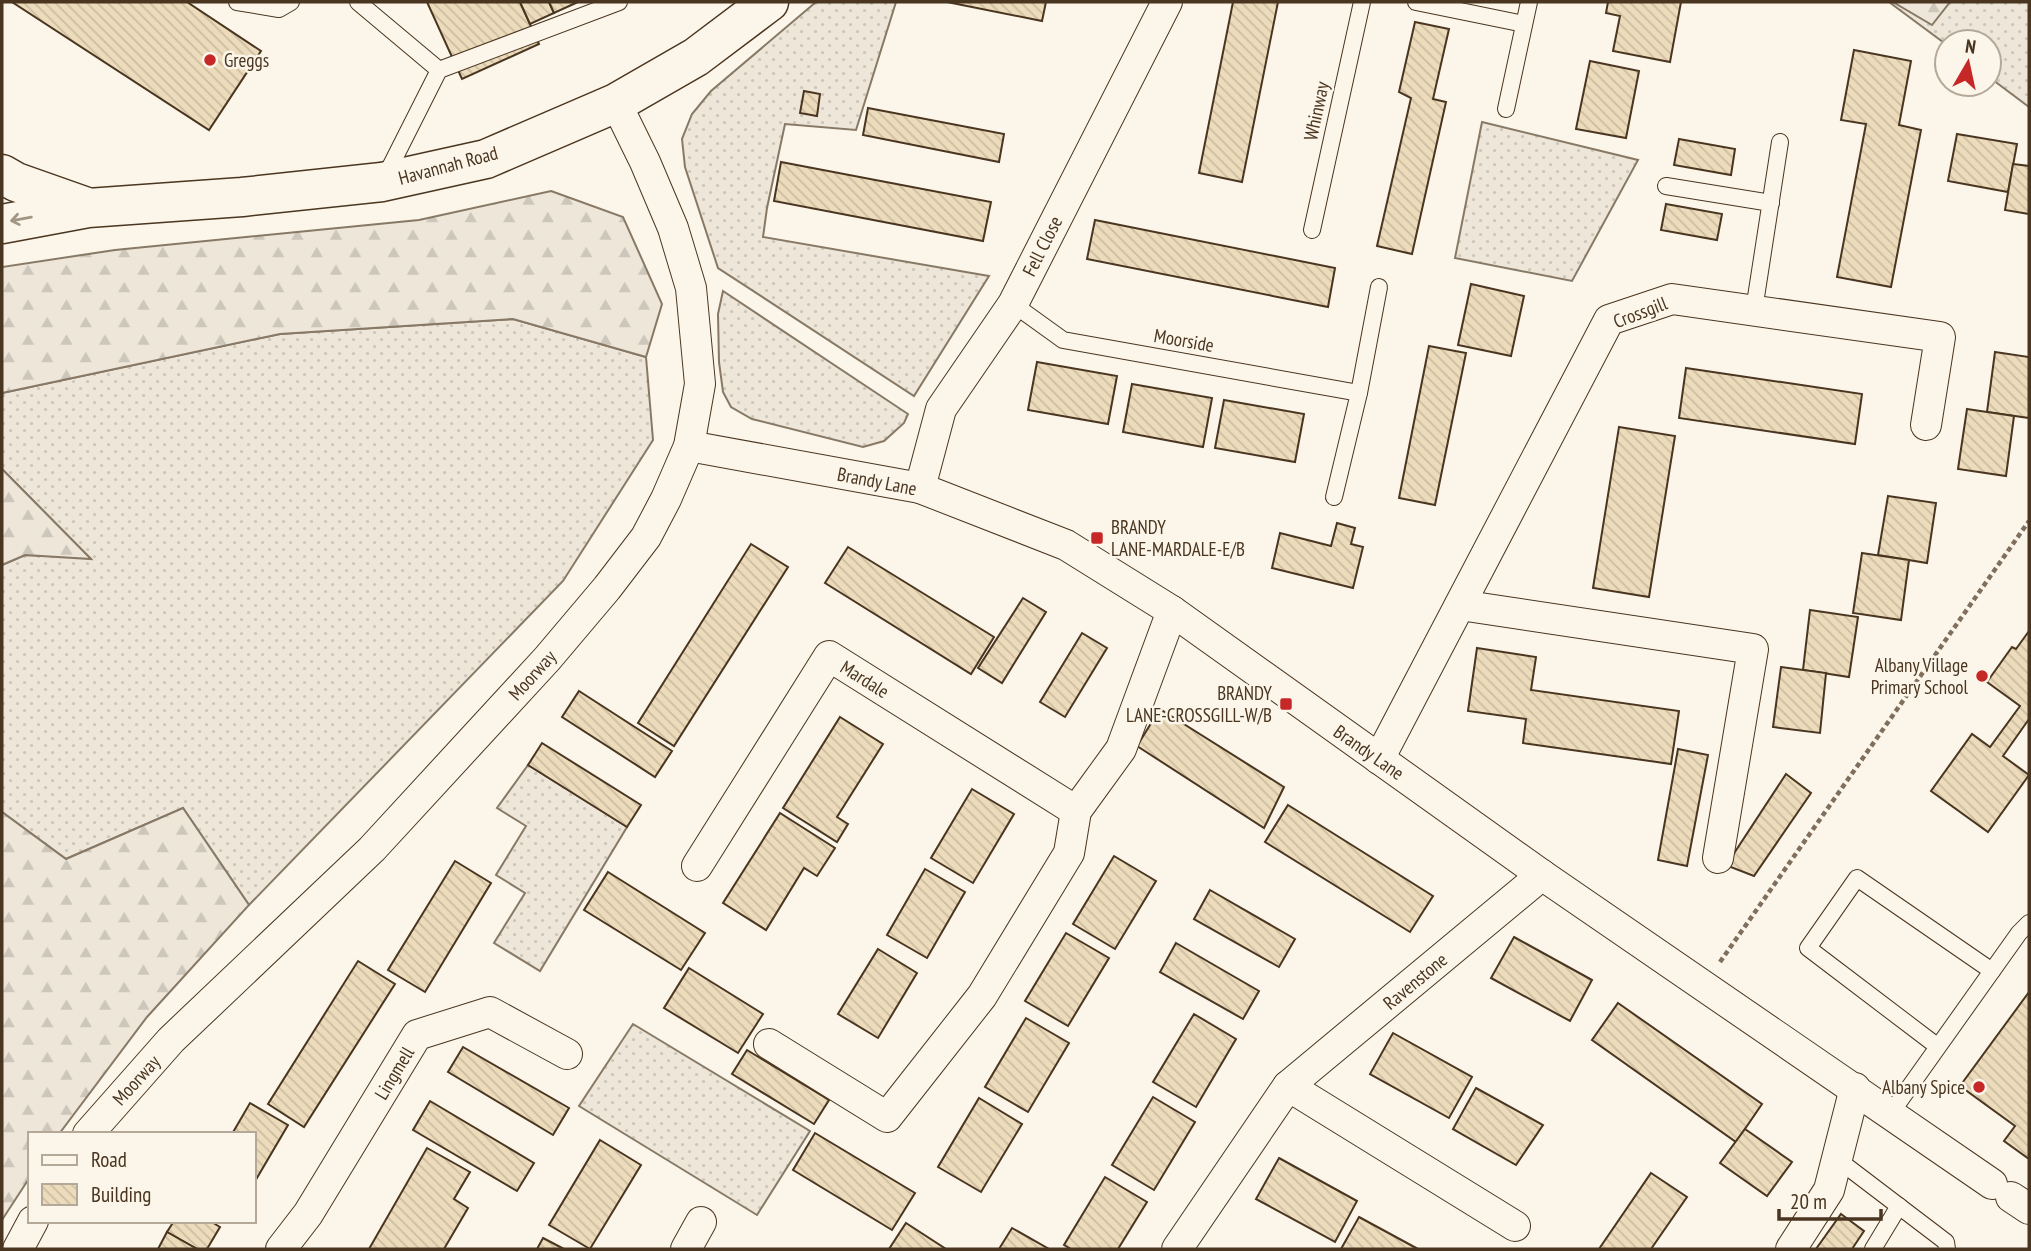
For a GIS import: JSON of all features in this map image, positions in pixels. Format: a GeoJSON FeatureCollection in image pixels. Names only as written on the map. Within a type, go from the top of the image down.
{"type":"FeatureCollection","features":[{"type":"Feature","properties":{"kind":"main road","name":"Havannah Road"},"geometry":{"type":"LineString","coordinates":[[2,223],[88,208],[242,197],[382,182],[485,159],[616,103],[696,57],[769,2]]}},
{"type":"Feature","properties":{"kind":"main road","name":"Havannah Road"},"geometry":{"type":"LineString","coordinates":[[2,174],[16,183],[88,208]]}},
{"type":"Feature","properties":{"kind":"street","name":"Fell Close"},"geometry":{"type":"LineString","coordinates":[[920,488],[941,409],[1013,304],[1167,2]]}},
{"type":"Feature","properties":{"kind":"street","name":"Moorway"},"geometry":{"type":"LineString","coordinates":[[90,1132],[171,1040],[372,849],[547,659],[646,537],[666,499],[689,446],[700,384],[691,288],[673,228],[616,103]]}},
{"type":"Feature","properties":{"kind":"street","name":"Crossgill"},"geometry":{"type":"LineString","coordinates":[[1379,759],[1609,320],[1672,299],[1940,337],[1926,425]]}},
{"type":"Feature","properties":{"kind":"street","name":"Brandy Lane"},"geometry":{"type":"LineString","coordinates":[[689,446],[920,488],[1066,545],[1172,611],[1542,875],[2011,1196]]}},
{"type":"Feature","properties":{"kind":"street"},"geometry":{"type":"LineString","coordinates":[[1460,605],[1753,649],[1718,858]]}},
{"type":"Feature","properties":{"kind":"street"},"geometry":{"type":"LineString","coordinates":[[769,1044],[887,1117],[988,985],[1069,853],[1076,811],[1121,749],[1172,611]]}},
{"type":"Feature","properties":{"kind":"street","name":"Mardale"},"geometry":{"type":"LineString","coordinates":[[698,866],[828,656],[1076,811]]}},
{"type":"Feature","properties":{"kind":"street","name":"Ravenstone"},"geometry":{"type":"LineString","coordinates":[[1177,1249],[1288,1086],[1542,875]]}},
{"type":"Feature","properties":{"kind":"street","name":"Lingmell"},"geometry":{"type":"LineString","coordinates":[[281,1249],[308,1214],[417,1035],[490,1012],[567,1054]]}},
{"type":"Feature","properties":{"kind":"street"},"geometry":{"type":"LineString","coordinates":[[1288,1086],[1516,1226]]}},
{"type":"Feature","properties":{"kind":"street"},"geometry":{"type":"LineString","coordinates":[[1791,1249],[1829,1190],[1855,1088]]}},
{"type":"Feature","properties":{"kind":"street"},"geometry":{"type":"LineString","coordinates":[[686,1249],[701,1222]]}},
{"type":"Feature","properties":{"kind":"street"},"geometry":{"type":"LineString","coordinates":[[18,1249],[32,1223]]}},
{"type":"Feature","properties":{"kind":"lane"},"geometry":{"type":"LineString","coordinates":[[237,2],[279,9],[291,2]]}},
{"type":"Feature","properties":{"kind":"lane"},"geometry":{"type":"LineString","coordinates":[[358,2],[439,70]]}},
{"type":"Feature","properties":{"kind":"lane"},"geometry":{"type":"LineString","coordinates":[[382,182],[439,70],[619,2]]}},
{"type":"Feature","properties":{"kind":"lane","name":"Whinway"},"geometry":{"type":"LineString","coordinates":[[1312,230],[1362,2]]}},
{"type":"Feature","properties":{"kind":"lane"},"geometry":{"type":"LineString","coordinates":[[1416,2],[1524,24]]}},
{"type":"Feature","properties":{"kind":"lane"},"geometry":{"type":"LineString","coordinates":[[1506,109],[1529,2]]}},
{"type":"Feature","properties":{"kind":"lane"},"geometry":{"type":"LineString","coordinates":[[1754,310],[1780,142]]}},
{"type":"Feature","properties":{"kind":"lane"},"geometry":{"type":"LineString","coordinates":[[1666,186],[1771,203]]}},
{"type":"Feature","properties":{"kind":"lane"},"geometry":{"type":"LineString","coordinates":[[1334,497],[1359,393],[1379,287]]}},
{"type":"Feature","properties":{"kind":"lane","name":"Moorside"},"geometry":{"type":"LineString","coordinates":[[1013,304],[1063,340],[1359,393]]}},
{"type":"Feature","properties":{"kind":"lane"},"geometry":{"type":"LineString","coordinates":[[1937,1046],[1808,948],[1857,878],[1992,971]]}},
{"type":"Feature","properties":{"kind":"lane"},"geometry":{"type":"LineString","coordinates":[[1891,1113],[2019,933],[2029,923]]}},
{"type":"Feature","properties":{"kind":"lane"},"geometry":{"type":"LineString","coordinates":[[1837,1159],[1946,1242],[1947,1249]]}},
{"type":"Feature","properties":{"kind":"lane"},"geometry":{"type":"LineString","coordinates":[[1873,1249],[1899,1206]]}},
{"type":"Feature","properties":{"kind":"path"},"geometry":{"type":"LineString","coordinates":[[1703,985],[2029,522]]}},
{"type":"Feature","properties":{"kind":"green space"},"geometry":{"type":"Polygon","coordinates":[[[816,2],[896,2],[856,130],[785,124],[763,237],[989,276],[914,396],[718,268],[685,167],[682,139],[692,114],[711,91],[816,2]]]}},
{"type":"Feature","properties":{"kind":"green space"},"geometry":{"type":"Polygon","coordinates":[[[1889,2],[2029,2],[2029,107],[2003,88],[2003,28],[1933,28],[1933,35],[1889,2]]]}},
{"type":"Feature","properties":{"kind":"green space"},"geometry":{"type":"Polygon","coordinates":[[[1893,2],[1950,2],[1932,25],[1893,2]]]}},
{"type":"Feature","properties":{"kind":"green space"},"geometry":{"type":"Polygon","coordinates":[[[1482,122],[1638,160],[1572,281],[1455,258],[1482,122]]]}},
{"type":"Feature","properties":{"kind":"green space"},"geometry":{"type":"Polygon","coordinates":[[[551,191],[623,217],[662,304],[646,357],[513,319],[280,334],[2,393],[2,267],[115,250],[419,220],[551,191]]]}},
{"type":"Feature","properties":{"kind":"green space"},"geometry":{"type":"Polygon","coordinates":[[[723,291],[908,414],[904,423],[884,441],[863,447],[752,419],[731,407],[723,392],[719,362],[718,314],[723,291]]]}},
{"type":"Feature","properties":{"kind":"green space"},"geometry":{"type":"Polygon","coordinates":[[[513,319],[646,357],[653,440],[563,581],[249,905],[183,808],[66,859],[2,812],[2,565],[25,555],[90,558],[2,469],[2,393],[280,334],[513,319]]]}},
{"type":"Feature","properties":{"kind":"green space"},"geometry":{"type":"Polygon","coordinates":[[[2,469],[91,559],[25,555],[2,565],[2,469]]]}},
{"type":"Feature","properties":{"kind":"green space"},"geometry":{"type":"Polygon","coordinates":[[[528,765],[627,827],[540,971],[494,943],[525,893],[496,875],[526,826],[497,808],[528,765]]]}},
{"type":"Feature","properties":{"kind":"green space"},"geometry":{"type":"Polygon","coordinates":[[[183,808],[249,905],[147,1017],[61,1132],[28,1132],[28,1180],[2,1220],[2,812],[66,859],[183,808]]]}},
{"type":"Feature","properties":{"kind":"green space"},"geometry":{"type":"Polygon","coordinates":[[[633,1024],[810,1131],[757,1215],[579,1106],[633,1024]]]}},
{"type":"Feature","properties":{"kind":"building"},"geometry":{"type":"Polygon","coordinates":[[[12,2],[187,2],[261,51],[209,130],[12,2]]]}},
{"type":"Feature","properties":{"kind":"building"},"geometry":{"type":"Polygon","coordinates":[[[427,2],[520,2],[539,44],[462,79],[427,2]]]}},
{"type":"Feature","properties":{"kind":"building"},"geometry":{"type":"Polygon","coordinates":[[[520,2],[549,2],[554,13],[530,24],[520,2]]]}},
{"type":"Feature","properties":{"kind":"building"},"geometry":{"type":"Polygon","coordinates":[[[549,2],[578,2],[554,13],[549,2]]]}},
{"type":"Feature","properties":{"kind":"building"},"geometry":{"type":"Polygon","coordinates":[[[947,2],[1046,2],[1042,21],[947,2]]]}},
{"type":"Feature","properties":{"kind":"building"},"geometry":{"type":"Polygon","coordinates":[[[1233,2],[1278,2],[1242,182],[1199,173],[1233,2]]]}},
{"type":"Feature","properties":{"kind":"building"},"geometry":{"type":"Polygon","coordinates":[[[1608,2],[1681,2],[1670,62],[1613,51],[1620,16],[1606,13],[1608,2]]]}},
{"type":"Feature","properties":{"kind":"building"},"geometry":{"type":"Polygon","coordinates":[[[1415,22],[1449,29],[1433,99],[1446,102],[1412,254],[1377,246],[1411,98],[1399,92],[1415,22]]]}},
{"type":"Feature","properties":{"kind":"building"},"geometry":{"type":"Polygon","coordinates":[[[1854,50],[1911,61],[1899,125],[1921,130],[1891,287],[1837,277],[1866,124],[1841,120],[1854,50]]]}},
{"type":"Feature","properties":{"kind":"building"},"geometry":{"type":"Polygon","coordinates":[[[1590,61],[1639,71],[1626,138],[1576,129],[1590,61]]]}},
{"type":"Feature","properties":{"kind":"building"},"geometry":{"type":"Polygon","coordinates":[[[804,91],[820,94],[817,116],[800,113],[804,91]]]}},
{"type":"Feature","properties":{"kind":"building"},"geometry":{"type":"Polygon","coordinates":[[[868,108],[1004,134],[999,162],[863,135],[868,108]]]}},
{"type":"Feature","properties":{"kind":"building"},"geometry":{"type":"Polygon","coordinates":[[[1957,134],[2017,144],[2008,192],[1948,181],[1957,134]]]}},
{"type":"Feature","properties":{"kind":"building"},"geometry":{"type":"Polygon","coordinates":[[[1679,139],[1735,149],[1731,175],[1674,165],[1679,139]]]}},
{"type":"Feature","properties":{"kind":"building"},"geometry":{"type":"Polygon","coordinates":[[[781,162],[991,202],[983,241],[774,201],[781,162]]]}},
{"type":"Feature","properties":{"kind":"building"},"geometry":{"type":"Polygon","coordinates":[[[2013,164],[2029,166],[2029,214],[2005,210],[2013,164]]]}},
{"type":"Feature","properties":{"kind":"building"},"geometry":{"type":"Polygon","coordinates":[[[1666,204],[1722,214],[1717,240],[1661,230],[1666,204]]]}},
{"type":"Feature","properties":{"kind":"building"},"geometry":{"type":"Polygon","coordinates":[[[1095,220],[1335,268],[1328,307],[1087,259],[1095,220]]]}},
{"type":"Feature","properties":{"kind":"building"},"geometry":{"type":"Polygon","coordinates":[[[1471,284],[1524,296],[1511,356],[1458,345],[1471,284]]]}},
{"type":"Feature","properties":{"kind":"building"},"geometry":{"type":"Polygon","coordinates":[[[1429,346],[1466,353],[1435,505],[1399,498],[1429,346]]]}},
{"type":"Feature","properties":{"kind":"building"},"geometry":{"type":"Polygon","coordinates":[[[1995,352],[2029,357],[2029,418],[1987,412],[1995,352]]]}},
{"type":"Feature","properties":{"kind":"building"},"geometry":{"type":"Polygon","coordinates":[[[1037,362],[1117,376],[1108,424],[1028,410],[1037,362]]]}},
{"type":"Feature","properties":{"kind":"building"},"geometry":{"type":"Polygon","coordinates":[[[1686,368],[1862,394],[1855,444],[1679,418],[1686,368]]]}},
{"type":"Feature","properties":{"kind":"building"},"geometry":{"type":"Polygon","coordinates":[[[1132,384],[1212,398],[1203,447],[1123,432],[1132,384]]]}},
{"type":"Feature","properties":{"kind":"building"},"geometry":{"type":"Polygon","coordinates":[[[1224,400],[1304,414],[1295,462],[1215,448],[1224,400]]]}},
{"type":"Feature","properties":{"kind":"building"},"geometry":{"type":"Polygon","coordinates":[[[1967,409],[2014,416],[2006,476],[1958,469],[1967,409]]]}},
{"type":"Feature","properties":{"kind":"building"},"geometry":{"type":"Polygon","coordinates":[[[1619,427],[1675,436],[1649,597],[1593,588],[1619,427]]]}},
{"type":"Feature","properties":{"kind":"building"},"geometry":{"type":"Polygon","coordinates":[[[1888,496],[1936,503],[1927,563],[1878,555],[1888,496]]]}},
{"type":"Feature","properties":{"kind":"building"},"geometry":{"type":"Polygon","coordinates":[[[1337,523],[1355,528],[1351,544],[1363,547],[1353,588],[1272,568],[1280,533],[1331,546],[1337,523]]]}},
{"type":"Feature","properties":{"kind":"building"},"geometry":{"type":"Polygon","coordinates":[[[751,544],[788,567],[674,746],[638,723],[751,544]]]}},
{"type":"Feature","properties":{"kind":"building"},"geometry":{"type":"Polygon","coordinates":[[[848,547],[994,637],[971,674],[825,583],[848,547]]]}},
{"type":"Feature","properties":{"kind":"building"},"geometry":{"type":"Polygon","coordinates":[[[1862,553],[1909,560],[1901,620],[1853,613],[1862,553]]]}},
{"type":"Feature","properties":{"kind":"building"},"geometry":{"type":"Polygon","coordinates":[[[1023,598],[1046,612],[1002,683],[978,668],[1023,598]]]}},
{"type":"Feature","properties":{"kind":"building"},"geometry":{"type":"Polygon","coordinates":[[[1810,610],[1858,617],[1849,677],[1803,670],[1810,610]]]}},
{"type":"Feature","properties":{"kind":"building"},"geometry":{"type":"Polygon","coordinates":[[[2029,631],[2029,719],[2003,756],[2029,775],[1988,832],[1931,791],[1972,734],[1990,747],[2020,706],[1987,682],[2012,647],[2016,649],[2029,631]]]}},
{"type":"Feature","properties":{"kind":"building"},"geometry":{"type":"Polygon","coordinates":[[[1082,633],[1107,648],[1065,717],[1040,702],[1082,633]]]}},
{"type":"Feature","properties":{"kind":"building"},"geometry":{"type":"Polygon","coordinates":[[[1477,648],[1536,657],[1531,690],[1679,711],[1671,764],[1523,743],[1526,719],[1468,711],[1477,648]]]}},
{"type":"Feature","properties":{"kind":"building"},"geometry":{"type":"Polygon","coordinates":[[[1781,667],[1826,673],[1820,733],[1773,727],[1781,667]]]}},
{"type":"Feature","properties":{"kind":"building"},"geometry":{"type":"Polygon","coordinates":[[[579,691],[672,751],[655,777],[562,717],[579,691]]]}},
{"type":"Feature","properties":{"kind":"building"},"geometry":{"type":"Polygon","coordinates":[[[1160,709],[1284,787],[1264,828],[1137,746],[1160,709]]]}},
{"type":"Feature","properties":{"kind":"building"},"geometry":{"type":"Polygon","coordinates":[[[840,717],[883,744],[837,817],[848,824],[837,842],[783,808],[840,717]]]}},
{"type":"Feature","properties":{"kind":"building"},"geometry":{"type":"Polygon","coordinates":[[[542,743],[641,805],[627,827],[528,765],[542,743]]]}},
{"type":"Feature","properties":{"kind":"building"},"geometry":{"type":"Polygon","coordinates":[[[1678,749],[1708,755],[1687,866],[1658,860],[1678,749]]]}},
{"type":"Feature","properties":{"kind":"building"},"geometry":{"type":"Polygon","coordinates":[[[1786,774],[1811,793],[1754,876],[1728,866],[1731,858],[1786,774]]]}},
{"type":"Feature","properties":{"kind":"building"},"geometry":{"type":"Polygon","coordinates":[[[972,789],[1014,814],[973,883],[931,858],[972,789]]]}},
{"type":"Feature","properties":{"kind":"building"},"geometry":{"type":"Polygon","coordinates":[[[1288,805],[1433,896],[1410,932],[1265,842],[1288,805]]]}},
{"type":"Feature","properties":{"kind":"building"},"geometry":{"type":"Polygon","coordinates":[[[780,813],[835,848],[817,876],[804,868],[766,930],[723,903],[780,813]]]}},
{"type":"Feature","properties":{"kind":"building"},"geometry":{"type":"Polygon","coordinates":[[[1114,856],[1156,881],[1115,949],[1073,924],[1114,856]]]}},
{"type":"Feature","properties":{"kind":"building"},"geometry":{"type":"Polygon","coordinates":[[[455,861],[491,883],[425,992],[388,970],[455,861]]]}},
{"type":"Feature","properties":{"kind":"building"},"geometry":{"type":"Polygon","coordinates":[[[925,869],[965,892],[927,958],[887,935],[925,869]]]}},
{"type":"Feature","properties":{"kind":"building"},"geometry":{"type":"Polygon","coordinates":[[[608,872],[705,933],[681,970],[584,910],[608,872]]]}},
{"type":"Feature","properties":{"kind":"building"},"geometry":{"type":"Polygon","coordinates":[[[1210,890],[1295,939],[1279,967],[1194,919],[1210,890]]]}},
{"type":"Feature","properties":{"kind":"building"},"geometry":{"type":"Polygon","coordinates":[[[1066,933],[1109,958],[1068,1026],[1025,1001],[1066,933]]]}},
{"type":"Feature","properties":{"kind":"building"},"geometry":{"type":"Polygon","coordinates":[[[1514,937],[1592,980],[1570,1021],[1491,978],[1514,937]]]}},
{"type":"Feature","properties":{"kind":"building"},"geometry":{"type":"Polygon","coordinates":[[[1176,943],[1259,991],[1243,1019],[1160,972],[1176,943]]]}},
{"type":"Feature","properties":{"kind":"building"},"geometry":{"type":"Polygon","coordinates":[[[878,949],[917,973],[878,1038],[838,1014],[878,949]]]}},
{"type":"Feature","properties":{"kind":"building"},"geometry":{"type":"Polygon","coordinates":[[[358,961],[395,984],[304,1127],[268,1104],[358,961]]]}},
{"type":"Feature","properties":{"kind":"building"},"geometry":{"type":"Polygon","coordinates":[[[689,968],[763,1014],[738,1053],[664,1008],[689,968]]]}},
{"type":"Feature","properties":{"kind":"building"},"geometry":{"type":"Polygon","coordinates":[[[2029,992],[2029,1159],[2004,1141],[2015,1126],[1960,1086],[2029,992]]]}},
{"type":"Feature","properties":{"kind":"building"},"geometry":{"type":"Polygon","coordinates":[[[1618,1003],[1762,1104],[1736,1142],[1592,1040],[1618,1003]]]}},
{"type":"Feature","properties":{"kind":"building"},"geometry":{"type":"Polygon","coordinates":[[[1194,1014],[1236,1039],[1196,1107],[1153,1082],[1194,1014]]]}},
{"type":"Feature","properties":{"kind":"building"},"geometry":{"type":"Polygon","coordinates":[[[1026,1018],[1069,1043],[1028,1112],[985,1087],[1026,1018]]]}},
{"type":"Feature","properties":{"kind":"building"},"geometry":{"type":"Polygon","coordinates":[[[1393,1033],[1472,1077],[1449,1118],[1370,1074],[1393,1033]]]}},
{"type":"Feature","properties":{"kind":"building"},"geometry":{"type":"Polygon","coordinates":[[[463,1047],[569,1108],[553,1135],[448,1072],[463,1047]]]}},
{"type":"Feature","properties":{"kind":"building"},"geometry":{"type":"Polygon","coordinates":[[[747,1050],[829,1100],[814,1124],[732,1074],[747,1050]]]}},
{"type":"Feature","properties":{"kind":"building"},"geometry":{"type":"Polygon","coordinates":[[[1476,1088],[1543,1125],[1516,1165],[1453,1129],[1476,1088]]]}},
{"type":"Feature","properties":{"kind":"building"},"geometry":{"type":"Polygon","coordinates":[[[1153,1097],[1195,1122],[1154,1190],[1112,1165],[1153,1097]]]}},
{"type":"Feature","properties":{"kind":"building"},"geometry":{"type":"Polygon","coordinates":[[[979,1098],[1022,1124],[981,1192],[938,1167],[979,1098]]]}},
{"type":"Feature","properties":{"kind":"building"},"geometry":{"type":"Polygon","coordinates":[[[430,1101],[534,1163],[517,1191],[413,1130],[430,1101]]]}},
{"type":"Feature","properties":{"kind":"building"},"geometry":{"type":"Polygon","coordinates":[[[250,1103],[288,1125],[256,1180],[256,1132],[233,1132],[250,1103]]]}},
{"type":"Feature","properties":{"kind":"building"},"geometry":{"type":"Polygon","coordinates":[[[1745,1129],[1792,1162],[1767,1196],[1720,1163],[1745,1129]]]}},
{"type":"Feature","properties":{"kind":"building"},"geometry":{"type":"Polygon","coordinates":[[[815,1133],[915,1193],[892,1230],[793,1170],[815,1133]]]}},
{"type":"Feature","properties":{"kind":"building"},"geometry":{"type":"Polygon","coordinates":[[[600,1140],[641,1165],[590,1249],[549,1225],[600,1140]]]}},
{"type":"Feature","properties":{"kind":"building"},"geometry":{"type":"Polygon","coordinates":[[[427,1148],[470,1172],[454,1199],[468,1208],[444,1249],[369,1249],[427,1148]]]}},
{"type":"Feature","properties":{"kind":"building"},"geometry":{"type":"Polygon","coordinates":[[[1279,1158],[1357,1201],[1335,1242],[1256,1199],[1279,1158]]]}},
{"type":"Feature","properties":{"kind":"building"},"geometry":{"type":"Polygon","coordinates":[[[1651,1173],[1687,1197],[1651,1249],[1599,1249],[1651,1173]]]}},
{"type":"Feature","properties":{"kind":"building"},"geometry":{"type":"Polygon","coordinates":[[[1105,1177],[1147,1202],[1118,1249],[1071,1249],[1064,1245],[1105,1177]]]}},
{"type":"Feature","properties":{"kind":"building"},"geometry":{"type":"Polygon","coordinates":[[[1841,1214],[1864,1231],[1852,1249],[1816,1249],[1841,1214]]]}},
{"type":"Feature","properties":{"kind":"building"},"geometry":{"type":"Polygon","coordinates":[[[1359,1217],[1418,1249],[1341,1249],[1359,1217]]]}},
{"type":"Feature","properties":{"kind":"building"},"geometry":{"type":"Polygon","coordinates":[[[173,1223],[213,1223],[220,1227],[207,1249],[197,1249],[167,1232],[173,1223]]]}},
{"type":"Feature","properties":{"kind":"building"},"geometry":{"type":"Polygon","coordinates":[[[906,1223],[946,1249],[889,1249],[906,1223]]]}},
{"type":"Feature","properties":{"kind":"building"},"geometry":{"type":"Polygon","coordinates":[[[1012,1228],[1049,1249],[999,1249],[1012,1228]]]}},
{"type":"Feature","properties":{"kind":"building"},"geometry":{"type":"Polygon","coordinates":[[[167,1232],[197,1249],[158,1249],[167,1232]]]}},
{"type":"Feature","properties":{"kind":"building"},"geometry":{"type":"Polygon","coordinates":[[[543,1238],[564,1249],[537,1249],[543,1238]]]}},
{"type":"Feature","properties":{"kind":"place","name":"Greggs"},"geometry":{"type":"Point","coordinates":[210,60]}},
{"type":"Feature","properties":{"kind":"place","name":"BRANDY LANE-MARDALE-E/B"},"geometry":{"type":"Point","coordinates":[1097,538]}},
{"type":"Feature","properties":{"kind":"place","name":"Albany Village Primary School"},"geometry":{"type":"Point","coordinates":[1982,676]}},
{"type":"Feature","properties":{"kind":"place","name":"BRANDY LANE-CROSSGILL-W/B"},"geometry":{"type":"Point","coordinates":[1286,704]}},
{"type":"Feature","properties":{"kind":"place","name":"Albany Spice"},"geometry":{"type":"Point","coordinates":[1979,1087]}}]}
